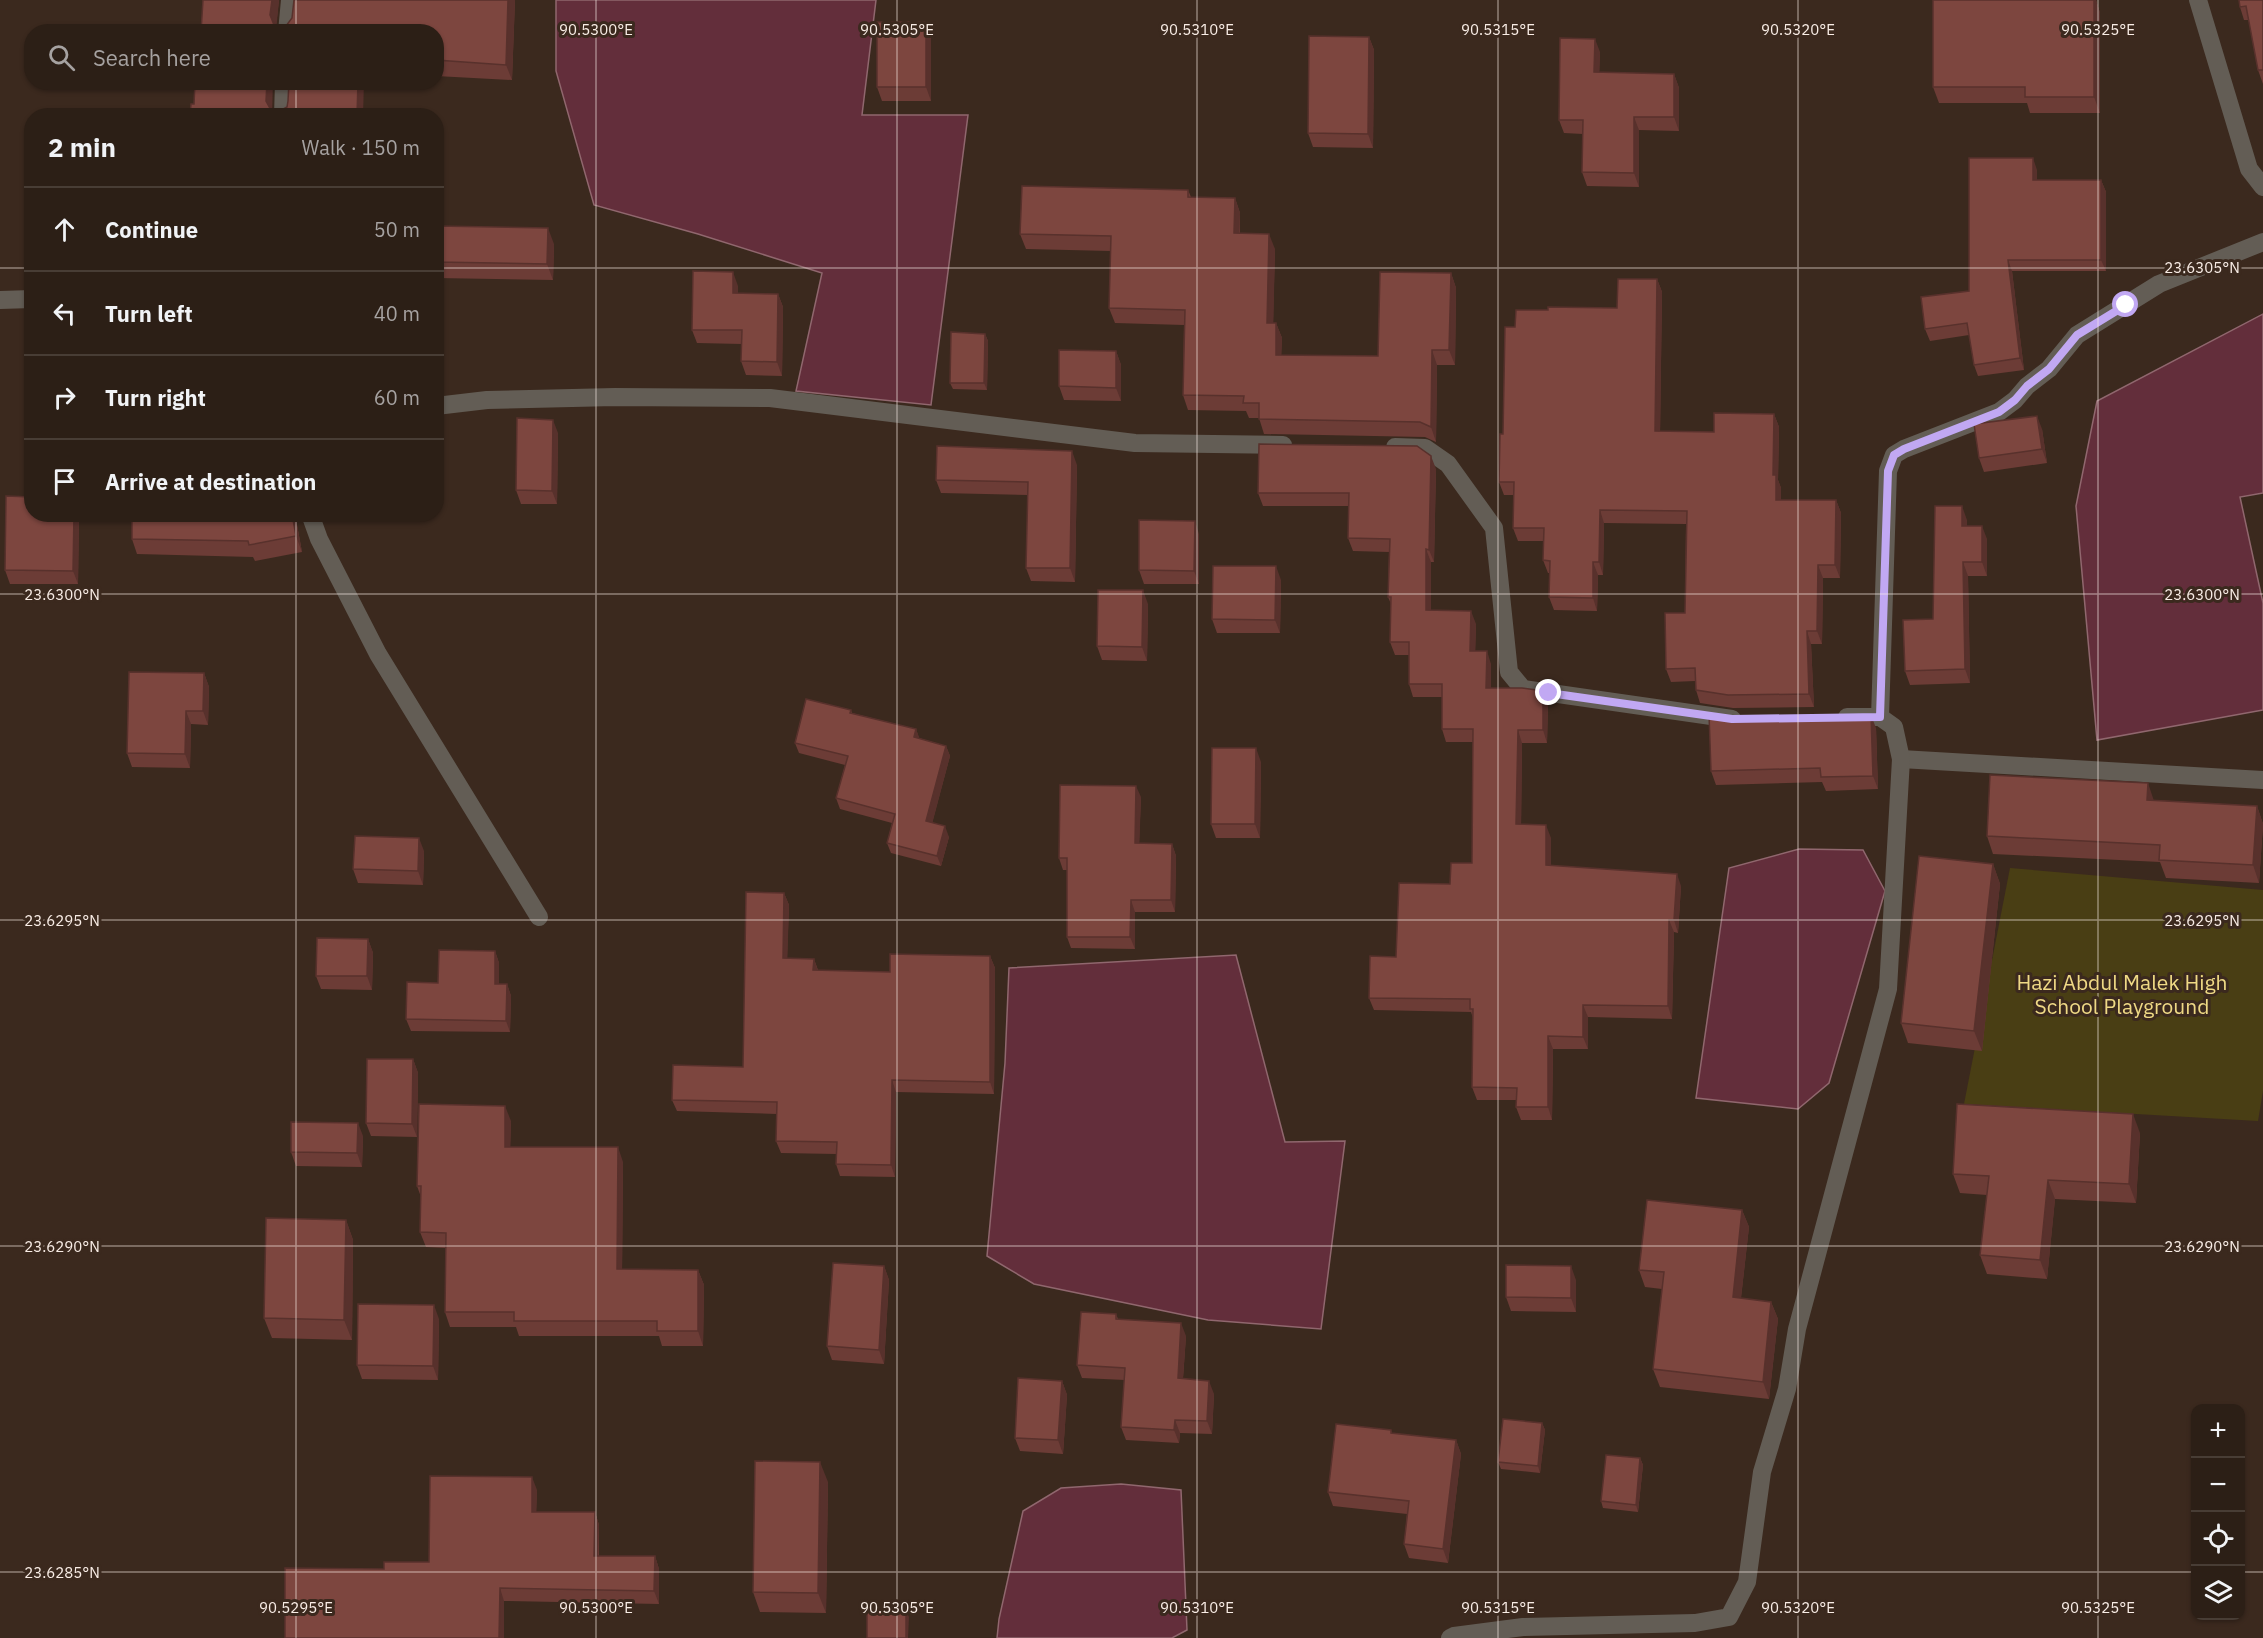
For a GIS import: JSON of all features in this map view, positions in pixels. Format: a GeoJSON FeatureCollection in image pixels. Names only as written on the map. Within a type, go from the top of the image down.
{"type":"FeatureCollection","features":[{"type":"Feature","properties":{"kind":"street"},"geometry":{"type":"LineString","coordinates":[[288,24],[290,0]]}},
{"type":"Feature","properties":{"kind":"street"},"geometry":{"type":"LineString","coordinates":[[2199,0],[2248,169],[2263,187]]}},
{"type":"Feature","properties":{"kind":"street"},"geometry":{"type":"LineString","coordinates":[[283,108],[284,90]]}},
{"type":"Feature","properties":{"kind":"street"},"geometry":{"type":"LineString","coordinates":[[1880,717],[1888,471],[1894,455],[1999,412],[2049,369],[2077,335],[2159,285],[2263,242]]}},
{"type":"Feature","properties":{"kind":"street"},"geometry":{"type":"LineString","coordinates":[[0,300],[24,299]]}},
{"type":"Feature","properties":{"kind":"street"},"geometry":{"type":"LineString","coordinates":[[444,405],[487,400],[615,397],[770,398],[1135,443],[1302,446]]}},
{"type":"Feature","properties":{"kind":"street"},"geometry":{"type":"LineString","coordinates":[[1374,447],[1425,447],[1448,464],[1494,528],[1509,672],[1523,689],[1732,719],[1755,718]]}},
{"type":"Feature","properties":{"kind":"street"},"geometry":{"type":"LineString","coordinates":[[313,522],[319,540],[378,654],[538,917]]}},
{"type":"Feature","properties":{"kind":"street"},"geometry":{"type":"LineString","coordinates":[[1450,1638],[1523,1627],[1695,1623],[1729,1617],[1748,1582],[1762,1472],[1787,1389],[1797,1329],[1888,989],[1901,759],[1894,727],[1880,717],[1834,717]]}},
{"type":"Feature","properties":{"kind":"street"},"geometry":{"type":"LineString","coordinates":[[1901,759],[2263,780]]}},
{"type":"Feature","properties":{"kind":"green space","name":"Hazi Abdul Malek High School Playground"},"geometry":{"type":"Polygon","coordinates":[[[2010,868],[2263,890],[2263,1091],[2258,1121],[1964,1104],[2010,868]]]}},
{"type":"Feature","properties":{"kind":"shaded area"},"geometry":{"type":"Polygon","coordinates":[[[556,0],[876,0],[862,115],[968,115],[931,405],[796,391],[822,273],[698,234],[594,205],[556,71],[556,0]]]}},
{"type":"Feature","properties":{"kind":"shaded area"},"geometry":{"type":"Polygon","coordinates":[[[2263,314],[2263,493],[2240,497],[2263,603],[2263,710],[2097,740],[2076,506],[2097,401],[2263,314]]]}},
{"type":"Feature","properties":{"kind":"shaded area"},"geometry":{"type":"Polygon","coordinates":[[[1799,849],[1863,850],[1885,891],[1829,1083],[1798,1109],[1696,1098],[1729,868],[1799,849]]]}},
{"type":"Feature","properties":{"kind":"shaded area"},"geometry":{"type":"Polygon","coordinates":[[[1236,955],[1285,1142],[1345,1141],[1321,1329],[1208,1320],[1034,1284],[987,1256],[1005,1063],[1009,968],[1236,955]]]}},
{"type":"Feature","properties":{"kind":"shaded area"},"geometry":{"type":"Polygon","coordinates":[[[1121,1484],[1181,1490],[1187,1630],[1172,1638],[997,1638],[999,1619],[1023,1511],[1061,1488],[1121,1484]]]}},
{"type":"Feature","properties":{"kind":"building"},"geometry":{"type":"Polygon","coordinates":[[[203,0],[272,0],[270,15],[274,24],[202,24],[203,0]]]}},
{"type":"Feature","properties":{"kind":"building"},"geometry":{"type":"Polygon","coordinates":[[[294,0],[508,0],[506,65],[444,61],[444,24],[288,24],[292,18],[294,0]]]}},
{"type":"Feature","properties":{"kind":"building"},"geometry":{"type":"Polygon","coordinates":[[[1933,0],[2094,0],[2094,97],[2025,97],[2025,87],[1933,87],[1933,0]]]}},
{"type":"Feature","properties":{"kind":"building"},"geometry":{"type":"Polygon","coordinates":[[[2239,0],[2263,0],[2263,70],[2258,70],[2246,6],[2240,7],[2239,0]]]}},
{"type":"Feature","properties":{"kind":"building"},"geometry":{"type":"Polygon","coordinates":[[[877,22],[926,22],[926,87],[877,87],[877,22]]]}},
{"type":"Feature","properties":{"kind":"building"},"geometry":{"type":"Polygon","coordinates":[[[1309,36],[1369,37],[1368,134],[1308,133],[1309,36]]]}},
{"type":"Feature","properties":{"kind":"building"},"geometry":{"type":"Polygon","coordinates":[[[1560,38],[1595,39],[1594,72],[1674,74],[1674,117],[1634,117],[1634,173],[1582,172],[1583,120],[1559,120],[1560,38]]]}},
{"type":"Feature","properties":{"kind":"building"},"geometry":{"type":"Polygon","coordinates":[[[195,90],[267,90],[266,101],[270,108],[191,108],[191,104],[194,104],[195,90]]]}},
{"type":"Feature","properties":{"kind":"building"},"geometry":{"type":"Polygon","coordinates":[[[289,90],[358,90],[357,108],[285,108],[289,90]]]}},
{"type":"Feature","properties":{"kind":"building"},"geometry":{"type":"Polygon","coordinates":[[[1969,158],[2033,158],[2033,180],[2101,180],[2101,260],[2008,260],[2020,358],[1974,365],[1967,323],[1925,329],[1921,297],[1969,291],[1969,158]]]}},
{"type":"Feature","properties":{"kind":"building"},"geometry":{"type":"Polygon","coordinates":[[[1022,186],[1188,190],[1188,197],[1235,198],[1234,233],[1269,234],[1267,323],[1276,323],[1276,355],[1378,356],[1380,272],[1451,273],[1449,350],[1432,350],[1431,427],[1420,422],[1259,419],[1259,403],[1243,403],[1244,396],[1183,395],[1185,310],[1109,308],[1111,236],[1020,234],[1022,186]]]}},
{"type":"Feature","properties":{"kind":"building"},"geometry":{"type":"Polygon","coordinates":[[[444,226],[548,228],[547,264],[444,262],[444,226]]]}},
{"type":"Feature","properties":{"kind":"building"},"geometry":{"type":"Polygon","coordinates":[[[693,271],[733,272],[733,293],[778,294],[777,362],[741,361],[742,330],[692,330],[693,271]]]}},
{"type":"Feature","properties":{"kind":"building"},"geometry":{"type":"Polygon","coordinates":[[[1618,279],[1657,279],[1655,431],[1714,432],[1714,413],[1774,414],[1773,475],[1776,475],[1776,500],[1836,500],[1835,565],[1818,565],[1817,631],[1807,631],[1809,694],[1728,695],[1696,690],[1695,668],[1666,669],[1665,613],[1685,613],[1687,511],[1600,510],[1599,562],[1593,562],[1593,598],[1549,597],[1550,561],[1543,560],[1544,528],[1513,528],[1514,482],[1499,482],[1500,434],[1503,434],[1505,327],[1515,327],[1516,310],[1548,310],[1548,307],[1617,308],[1618,279]]]}},
{"type":"Feature","properties":{"kind":"building"},"geometry":{"type":"Polygon","coordinates":[[[951,332],[985,334],[984,383],[950,383],[951,332]]]}},
{"type":"Feature","properties":{"kind":"building"},"geometry":{"type":"Polygon","coordinates":[[[1059,350],[1116,351],[1116,388],[1059,386],[1059,350]]]}},
{"type":"Feature","properties":{"kind":"building"},"geometry":{"type":"Polygon","coordinates":[[[2037,416],[2042,449],[1979,458],[1974,424],[2037,416]]]}},
{"type":"Feature","properties":{"kind":"building"},"geometry":{"type":"Polygon","coordinates":[[[517,418],[553,420],[552,491],[516,490],[517,418]]]}},
{"type":"Feature","properties":{"kind":"building"},"geometry":{"type":"Polygon","coordinates":[[[1259,444],[1417,446],[1431,456],[1429,550],[1426,549],[1426,610],[1471,611],[1470,651],[1487,651],[1486,688],[1522,688],[1543,691],[1543,730],[1518,730],[1516,824],[1546,825],[1546,865],[1677,874],[1674,920],[1669,920],[1668,1006],[1583,1005],[1583,1037],[1548,1036],[1548,1107],[1516,1107],[1517,1088],[1472,1087],[1473,1009],[1470,1009],[1470,999],[1369,998],[1370,956],[1396,957],[1399,883],[1450,884],[1451,863],[1472,863],[1473,729],[1442,729],[1442,684],[1409,684],[1409,642],[1390,642],[1391,597],[1388,597],[1390,539],[1348,538],[1349,493],[1258,493],[1259,444]]]}},
{"type":"Feature","properties":{"kind":"building"},"geometry":{"type":"Polygon","coordinates":[[[937,446],[1072,451],[1070,568],[1026,568],[1028,482],[936,480],[937,446]]]}},
{"type":"Feature","properties":{"kind":"building"},"geometry":{"type":"Polygon","coordinates":[[[6,496],[24,497],[24,522],[74,522],[73,571],[5,570],[6,496]]]}},
{"type":"Feature","properties":{"kind":"building"},"geometry":{"type":"Polygon","coordinates":[[[1935,506],[1962,506],[1962,526],[1982,526],[1982,562],[1963,562],[1965,669],[1905,671],[1903,620],[1933,619],[1935,506]]]}},
{"type":"Feature","properties":{"kind":"building"},"geometry":{"type":"Polygon","coordinates":[[[1139,520],[1195,521],[1194,571],[1139,570],[1139,520]]]}},
{"type":"Feature","properties":{"kind":"building"},"geometry":{"type":"Polygon","coordinates":[[[132,522],[293,522],[296,536],[249,545],[248,541],[132,539],[132,522]]]}},
{"type":"Feature","properties":{"kind":"building"},"geometry":{"type":"Polygon","coordinates":[[[1213,566],[1276,566],[1275,620],[1212,619],[1213,566]]]}},
{"type":"Feature","properties":{"kind":"building"},"geometry":{"type":"Polygon","coordinates":[[[1098,590],[1143,590],[1142,647],[1097,646],[1098,590]]]}},
{"type":"Feature","properties":{"kind":"building"},"geometry":{"type":"Polygon","coordinates":[[[129,672],[204,673],[203,711],[186,711],[185,754],[127,753],[129,672]]]}},
{"type":"Feature","properties":{"kind":"building"},"geometry":{"type":"Polygon","coordinates":[[[806,699],[851,710],[850,713],[916,729],[914,737],[946,746],[926,821],[945,826],[937,856],[887,843],[895,814],[836,798],[848,756],[795,743],[806,699]]]}},
{"type":"Feature","properties":{"kind":"building"},"geometry":{"type":"Polygon","coordinates":[[[1709,714],[1727,717],[1871,715],[1873,776],[1821,777],[1820,768],[1711,771],[1709,714]]]}},
{"type":"Feature","properties":{"kind":"building"},"geometry":{"type":"Polygon","coordinates":[[[1212,748],[1256,748],[1255,824],[1211,824],[1212,748]]]}},
{"type":"Feature","properties":{"kind":"building"},"geometry":{"type":"Polygon","coordinates":[[[1990,775],[2148,783],[2147,800],[2257,806],[2253,865],[2159,860],[2160,845],[1987,836],[1990,775]]]}},
{"type":"Feature","properties":{"kind":"building"},"geometry":{"type":"Polygon","coordinates":[[[1060,785],[1136,786],[1135,843],[1172,844],[1171,900],[1131,900],[1130,937],[1067,937],[1067,858],[1059,858],[1060,785]]]}},
{"type":"Feature","properties":{"kind":"building"},"geometry":{"type":"Polygon","coordinates":[[[355,836],[419,838],[418,871],[353,869],[355,836]]]}},
{"type":"Feature","properties":{"kind":"building"},"geometry":{"type":"Polygon","coordinates":[[[1919,856],[1993,864],[1974,1031],[1901,1023],[1919,856]]]}},
{"type":"Feature","properties":{"kind":"building"},"geometry":{"type":"Polygon","coordinates":[[[746,892],[784,893],[783,958],[814,959],[813,970],[890,972],[890,954],[990,956],[990,1082],[892,1080],[891,1165],[836,1164],[837,1142],[776,1141],[777,1102],[672,1100],[673,1065],[743,1067],[746,892]]]}},
{"type":"Feature","properties":{"kind":"building"},"geometry":{"type":"Polygon","coordinates":[[[317,938],[368,939],[367,976],[316,976],[317,938]]]}},
{"type":"Feature","properties":{"kind":"building"},"geometry":{"type":"Polygon","coordinates":[[[439,950],[495,951],[495,984],[507,984],[506,1021],[406,1019],[407,982],[438,983],[439,950]]]}},
{"type":"Feature","properties":{"kind":"building"},"geometry":{"type":"Polygon","coordinates":[[[367,1059],[413,1059],[412,1124],[366,1123],[367,1059]]]}},
{"type":"Feature","properties":{"kind":"building"},"geometry":{"type":"Polygon","coordinates":[[[419,1104],[505,1106],[505,1147],[618,1147],[617,1269],[698,1270],[698,1331],[657,1331],[657,1321],[514,1321],[514,1312],[445,1312],[446,1233],[420,1232],[421,1186],[417,1186],[419,1104]]]}},
{"type":"Feature","properties":{"kind":"building"},"geometry":{"type":"Polygon","coordinates":[[[1957,1104],[2133,1114],[2129,1184],[2048,1180],[2040,1260],[1980,1255],[1989,1176],[1953,1174],[1957,1104]]]}},
{"type":"Feature","properties":{"kind":"building"},"geometry":{"type":"Polygon","coordinates":[[[291,1122],[358,1123],[357,1153],[291,1152],[291,1122]]]}},
{"type":"Feature","properties":{"kind":"building"},"geometry":{"type":"Polygon","coordinates":[[[1647,1200],[1742,1210],[1733,1297],[1771,1302],[1763,1382],[1653,1369],[1664,1272],[1639,1270],[1647,1200]]]}},
{"type":"Feature","properties":{"kind":"building"},"geometry":{"type":"Polygon","coordinates":[[[266,1218],[346,1220],[344,1320],[264,1318],[266,1218]]]}},
{"type":"Feature","properties":{"kind":"building"},"geometry":{"type":"Polygon","coordinates":[[[833,1263],[884,1266],[879,1350],[827,1346],[833,1263]]]}},
{"type":"Feature","properties":{"kind":"building"},"geometry":{"type":"Polygon","coordinates":[[[1506,1265],[1571,1266],[1571,1298],[1506,1297],[1506,1265]]]}},
{"type":"Feature","properties":{"kind":"building"},"geometry":{"type":"Polygon","coordinates":[[[358,1304],[434,1305],[433,1366],[357,1365],[358,1304]]]}},
{"type":"Feature","properties":{"kind":"building"},"geometry":{"type":"Polygon","coordinates":[[[1081,1312],[1116,1314],[1116,1319],[1181,1323],[1178,1378],[1209,1381],[1207,1421],[1175,1420],[1174,1430],[1121,1427],[1125,1368],[1077,1365],[1081,1312]]]}},
{"type":"Feature","properties":{"kind":"building"},"geometry":{"type":"Polygon","coordinates":[[[1018,1378],[1062,1381],[1058,1440],[1015,1438],[1018,1378]]]}},
{"type":"Feature","properties":{"kind":"building"},"geometry":{"type":"Polygon","coordinates":[[[1503,1419],[1542,1423],[1538,1466],[1498,1462],[1503,1419]]]}},
{"type":"Feature","properties":{"kind":"building"},"geometry":{"type":"Polygon","coordinates":[[[1336,1424],[1456,1440],[1443,1549],[1404,1544],[1409,1501],[1328,1492],[1336,1424]]]}},
{"type":"Feature","properties":{"kind":"building"},"geometry":{"type":"Polygon","coordinates":[[[1606,1455],[1640,1458],[1636,1505],[1601,1501],[1606,1455]]]}},
{"type":"Feature","properties":{"kind":"building"},"geometry":{"type":"Polygon","coordinates":[[[755,1461],[820,1462],[818,1593],[753,1592],[755,1461]]]}},
{"type":"Feature","properties":{"kind":"building"},"geometry":{"type":"Polygon","coordinates":[[[430,1476],[532,1477],[532,1512],[595,1512],[594,1556],[655,1556],[654,1591],[500,1588],[499,1638],[285,1638],[285,1568],[384,1569],[384,1562],[429,1562],[430,1476]]]}},
{"type":"Feature","properties":{"kind":"building"},"geometry":{"type":"Polygon","coordinates":[[[867,1611],[906,1611],[906,1638],[867,1638],[867,1611]]]}},
{"type":"Feature","properties":{"kind":"route"},"geometry":{"type":"LineString","coordinates":[[1549,693],[1732,719],[1880,717],[1888,471],[1894,455],[1999,412],[2049,369],[2077,335],[2126,305]]}}]}
